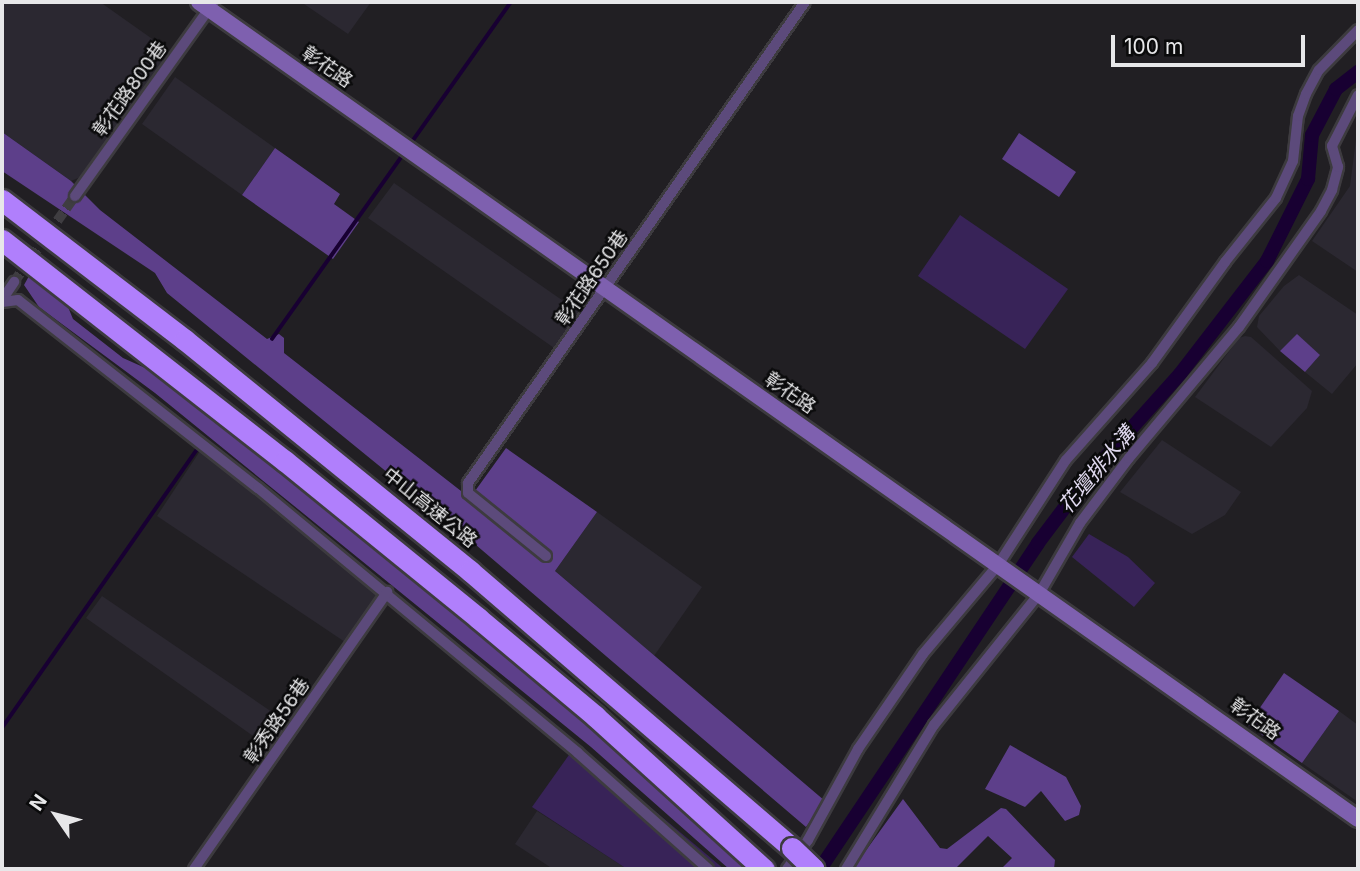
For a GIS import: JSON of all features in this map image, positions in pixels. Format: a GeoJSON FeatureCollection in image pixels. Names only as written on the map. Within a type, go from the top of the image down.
{"type":"FeatureCollection","features":[{"type":"Feature","properties":{"kind":"highway","name":"中山高速公路"},"geometry":{"type":"LineString","coordinates":[[2,200],[185,340],[470,571],[814,869]]}},
{"type":"Feature","properties":{"kind":"highway"},"geometry":{"type":"LineString","coordinates":[[2,240],[285,461],[478,618],[596,716],[764,869]]}},
{"type":"Feature","properties":{"kind":"street","name":"彰花路650巷"},"geometry":{"type":"LineString","coordinates":[[546,556],[468,494],[468,483],[805,2]]}},
{"type":"Feature","properties":{"kind":"street","name":"彰花路"},"geometry":{"type":"LineString","coordinates":[[207,4],[1358,819]]}},
{"type":"Feature","properties":{"kind":"street","name":"彰花路800巷"},"geometry":{"type":"LineString","coordinates":[[75,196],[207,4]]}},
{"type":"Feature","properties":{"kind":"street"},"geometry":{"type":"LineString","coordinates":[[787,869],[808,840],[858,749],[923,654],[1001,567],[1066,460],[1152,363],[1225,262],[1276,198],[1293,161],[1298,116],[1306,94],[1319,70],[1358,30]]}},
{"type":"Feature","properties":{"kind":"street"},"geometry":{"type":"LineString","coordinates":[[846,869],[934,725],[1080,523],[1129,458],[1239,327],[1321,211],[1332,190],[1338,167],[1332,146],[1358,95]]}},
{"type":"Feature","properties":{"kind":"street"},"geometry":{"type":"LineString","coordinates":[[2,301],[14,282]]}},
{"type":"Feature","properties":{"kind":"street"},"geometry":{"type":"LineString","coordinates":[[2,301],[18,300],[387,592],[578,753],[708,869]]}},
{"type":"Feature","properties":{"kind":"street","name":"彰秀路56巷"},"geometry":{"type":"LineString","coordinates":[[194,869],[387,592]]}},
{"type":"Feature","properties":{"kind":"shaded area"},"geometry":{"type":"Polygon","coordinates":[[[2,2],[100,2],[175,55],[90,173],[71,181],[2,132],[2,2]]]}},
{"type":"Feature","properties":{"kind":"shaded area"},"geometry":{"type":"Polygon","coordinates":[[[301,2],[371,2],[348,34],[301,2]]]}},
{"type":"Feature","properties":{"kind":"shaded area"},"geometry":{"type":"Polygon","coordinates":[[[175,77],[275,148],[242,195],[142,124],[175,77]]]}},
{"type":"Feature","properties":{"kind":"shaded area"},"geometry":{"type":"Polygon","coordinates":[[[1358,124],[1358,272],[1312,241],[1350,186],[1358,124]]]}},
{"type":"Feature","properties":{"kind":"shaded area"},"geometry":{"type":"Polygon","coordinates":[[[2,132],[71,181],[100,210],[267,339],[279,334],[284,338],[284,353],[470,498],[506,448],[597,512],[555,571],[825,801],[806,827],[469,539],[167,293],[155,273],[2,171],[2,132]]]}},
{"type":"Feature","properties":{"kind":"shaded area"},"geometry":{"type":"Polygon","coordinates":[[[1019,133],[1076,172],[1059,197],[1002,159],[1019,133]]]}},
{"type":"Feature","properties":{"kind":"shaded area"},"geometry":{"type":"Polygon","coordinates":[[[275,148],[340,194],[334,204],[359,222],[333,259],[242,195],[275,148]]]}},
{"type":"Feature","properties":{"kind":"shaded area"},"geometry":{"type":"Polygon","coordinates":[[[394,183],[582,314],[557,350],[368,218],[394,183]]]}},
{"type":"Feature","properties":{"kind":"shaded area"},"geometry":{"type":"Polygon","coordinates":[[[960,215],[1068,289],[1025,349],[918,276],[960,215]]]}},
{"type":"Feature","properties":{"kind":"shaded area"},"geometry":{"type":"Polygon","coordinates":[[[1299,275],[1358,315],[1358,363],[1332,394],[1305,372],[1320,355],[1297,335],[1280,351],[1257,327],[1259,316],[1284,286],[1299,275]]]}},
{"type":"Feature","properties":{"kind":"shaded area"},"geometry":{"type":"Polygon","coordinates":[[[29,276],[66,302],[73,319],[123,358],[161,375],[348,525],[513,661],[753,869],[729,869],[591,747],[155,393],[39,307],[24,285],[29,276]]]}},
{"type":"Feature","properties":{"kind":"shaded area"},"geometry":{"type":"Polygon","coordinates":[[[1297,334],[1320,355],[1305,372],[1280,351],[1297,334]]]}},
{"type":"Feature","properties":{"kind":"shaded area"},"geometry":{"type":"Polygon","coordinates":[[[1251,337],[1312,391],[1307,408],[1271,447],[1195,397],[1239,338],[1251,337]]]}},
{"type":"Feature","properties":{"kind":"shaded area"},"geometry":{"type":"Polygon","coordinates":[[[1162,440],[1241,492],[1225,515],[1192,534],[1120,492],[1162,440]]]}},
{"type":"Feature","properties":{"kind":"shaded area"},"geometry":{"type":"Polygon","coordinates":[[[204,445],[383,592],[348,644],[157,516],[204,445]]]}},
{"type":"Feature","properties":{"kind":"shaded area"},"geometry":{"type":"Polygon","coordinates":[[[597,512],[702,587],[654,656],[555,571],[597,512]]]}},
{"type":"Feature","properties":{"kind":"shaded area"},"geometry":{"type":"Polygon","coordinates":[[[1089,534],[1128,557],[1155,583],[1134,607],[1072,557],[1089,534]]]}},
{"type":"Feature","properties":{"kind":"shaded area"},"geometry":{"type":"Polygon","coordinates":[[[102,596],[291,725],[273,750],[86,618],[102,596]]]}},
{"type":"Feature","properties":{"kind":"shaded area"},"geometry":{"type":"Polygon","coordinates":[[[1284,673],[1339,711],[1302,763],[1248,725],[1284,673]]]}},
{"type":"Feature","properties":{"kind":"shaded area"},"geometry":{"type":"Polygon","coordinates":[[[1339,711],[1358,725],[1358,802],[1302,763],[1339,711]]]}},
{"type":"Feature","properties":{"kind":"shaded area"},"geometry":{"type":"Polygon","coordinates":[[[576,745],[724,869],[627,869],[532,807],[576,745]]]}},
{"type":"Feature","properties":{"kind":"shaded area"},"geometry":{"type":"Polygon","coordinates":[[[1010,745],[1066,777],[1081,806],[1079,815],[1065,821],[1041,791],[1025,807],[985,789],[1010,745]]]}},
{"type":"Feature","properties":{"kind":"shaded area"},"geometry":{"type":"Polygon","coordinates":[[[903,799],[940,848],[947,849],[1001,808],[1006,809],[1055,860],[1054,869],[1005,869],[1003,867],[1012,858],[988,836],[955,869],[854,867],[903,799]]]}},
{"type":"Feature","properties":{"kind":"shaded area"},"geometry":{"type":"Polygon","coordinates":[[[537,811],[627,869],[553,869],[515,844],[537,811]]]}},
{"type":"Feature","properties":{"kind":"waterway"},"geometry":{"type":"LineString","coordinates":[[409,146],[511,2]]}},
{"type":"Feature","properties":{"kind":"waterway","name":"花壇排水溝"},"geometry":{"type":"LineString","coordinates":[[820,869],[1038,543],[1087,478],[1180,374],[1267,261],[1308,179],[1312,135],[1336,89],[1358,72]]}},
{"type":"Feature","properties":{"kind":"waterway"},"geometry":{"type":"LineString","coordinates":[[272,339],[405,152]]}},
{"type":"Feature","properties":{"kind":"waterway"},"geometry":{"type":"LineString","coordinates":[[2,728],[200,445]]}},
{"type":"Feature","properties":{"kind":"tunnel"},"geometry":{"type":"LineString","coordinates":[[14,282],[75,196]]}}]}
